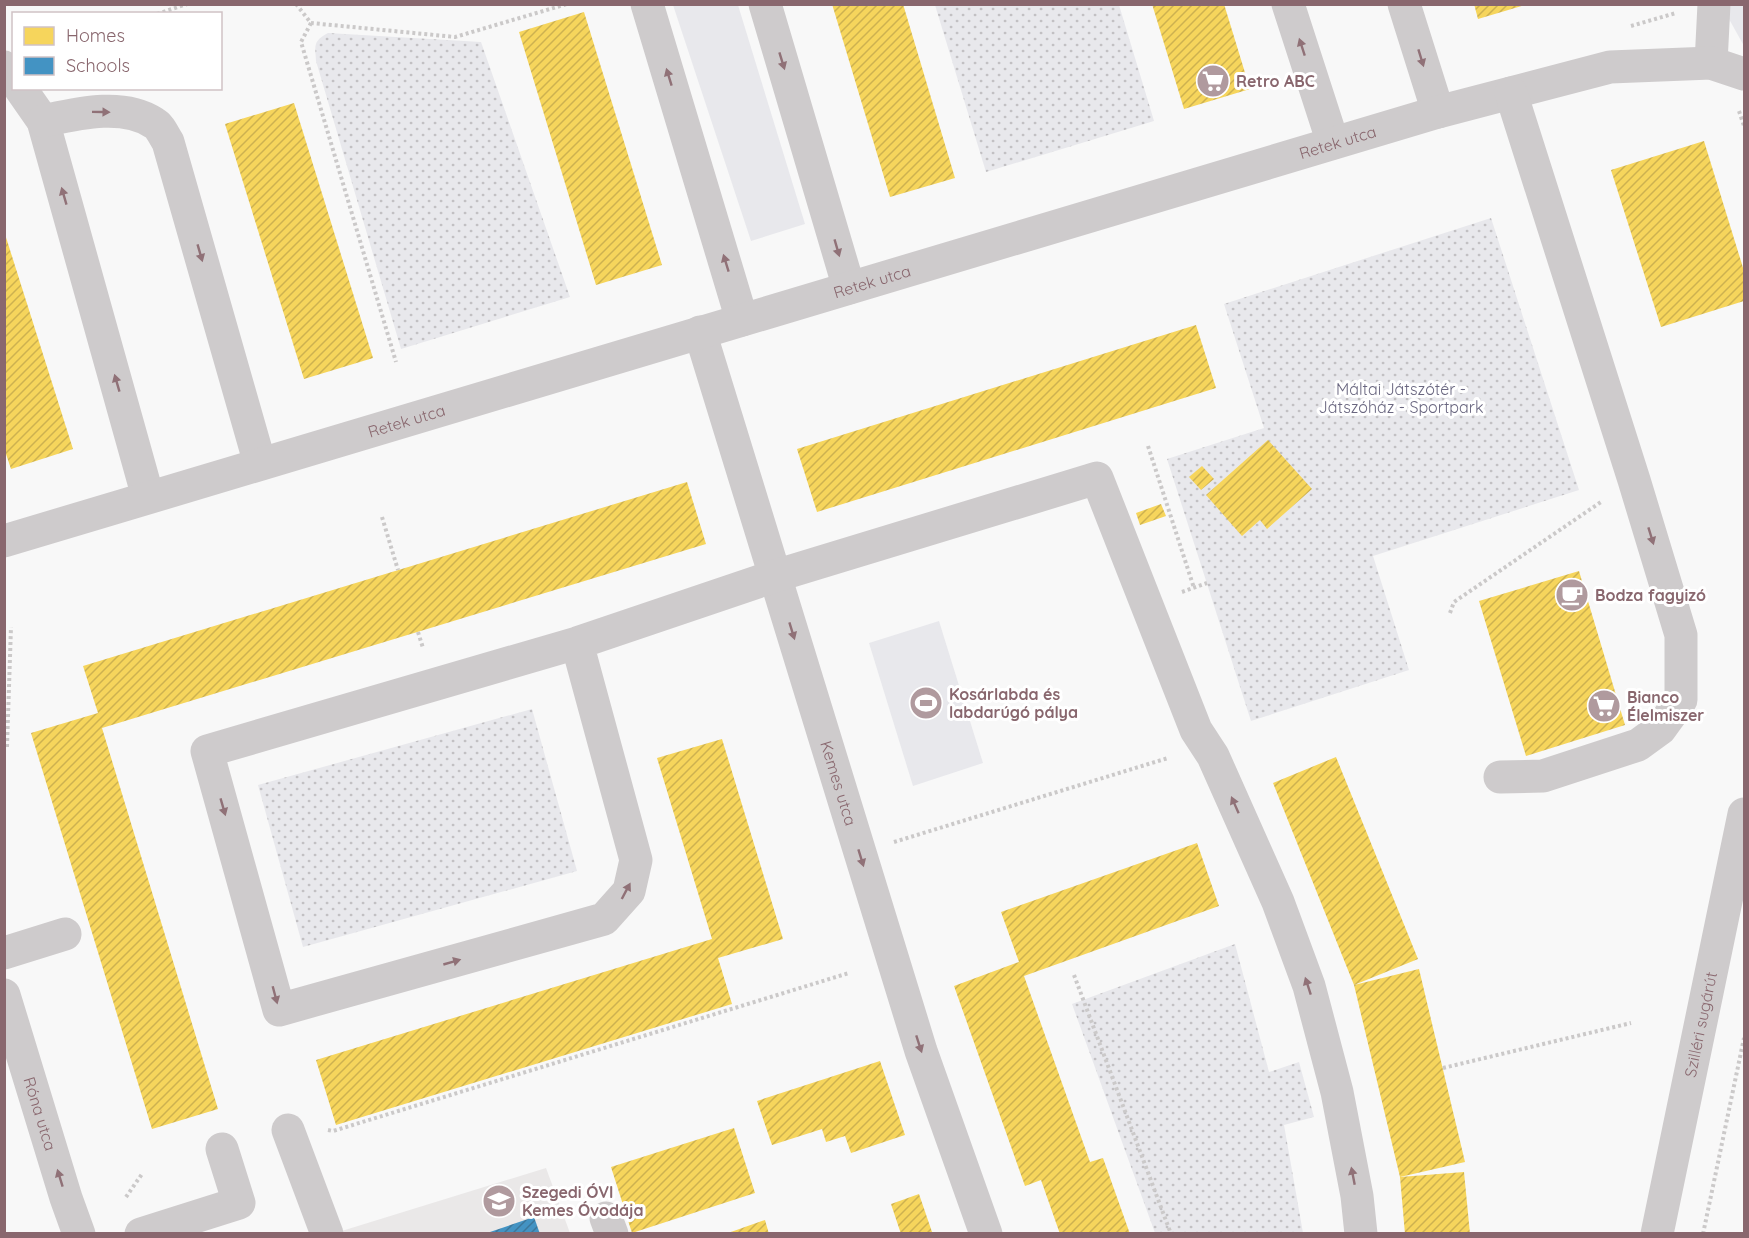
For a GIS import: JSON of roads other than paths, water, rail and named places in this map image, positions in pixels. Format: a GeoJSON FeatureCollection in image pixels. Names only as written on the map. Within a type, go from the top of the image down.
{"type":"FeatureCollection","features":[{"type":"Feature","properties":{"kind":"street"},"geometry":{"type":"LineString","coordinates":[[647,4],[742,320]]}},
{"type":"Feature","properties":{"kind":"street"},"geometry":{"type":"LineString","coordinates":[[765,4],[849,288]]}},
{"type":"Feature","properties":{"kind":"street"},"geometry":{"type":"LineString","coordinates":[[1288,4],[1333,143]]}},
{"type":"Feature","properties":{"kind":"street"},"geometry":{"type":"LineString","coordinates":[[1404,4],[1438,112]]}},
{"type":"Feature","properties":{"kind":"street"},"geometry":{"type":"LineString","coordinates":[[1710,63],[1714,4]]}},
{"type":"Feature","properties":{"kind":"street","name":"Retek utca"},"geometry":{"type":"LineString","coordinates":[[4,541],[1438,112],[1610,67],[1710,63],[1744,74]]}},
{"type":"Feature","properties":{"kind":"street"},"geometry":{"type":"LineString","coordinates":[[21,90],[43,121],[148,497]]}},
{"type":"Feature","properties":{"kind":"street"},"geometry":{"type":"LineString","coordinates":[[1500,777],[1543,776],[1638,745],[1660,729],[1681,700],[1681,635],[1511,93]]}},
{"type":"Feature","properties":{"kind":"street"},"geometry":{"type":"LineString","coordinates":[[43,121],[95,111],[133,114],[155,123],[168,142],[260,464]]}},
{"type":"Feature","properties":{"kind":"street","name":"Kemes utca"},"geometry":{"type":"LineString","coordinates":[[700,332],[921,1051],[986,1233]]}},
{"type":"Feature","properties":{"kind":"street"},"geometry":{"type":"LineString","coordinates":[[577,643],[636,860],[629,891],[604,919],[279,1010],[207,751],[577,643],[775,576],[1097,478],[1196,730],[1211,751],[1278,902],[1309,986],[1337,1092],[1357,1196],[1361,1233]]}},
{"type":"Feature","properties":{"kind":"street","name":"Szilléri sugárút"},"geometry":{"type":"LineString","coordinates":[[1657,1233],[1744,814]]}},
{"type":"Feature","properties":{"kind":"street"},"geometry":{"type":"LineString","coordinates":[[4,953],[65,934]]}},
{"type":"Feature","properties":{"kind":"street","name":"Róna utca"},"geometry":{"type":"LineString","coordinates":[[4,995],[66,1198],[78,1230]]}},
{"type":"Feature","properties":{"kind":"street"},"geometry":{"type":"LineString","coordinates":[[288,1130],[327,1233]]}},
{"type":"Feature","properties":{"kind":"street"},"geometry":{"type":"LineString","coordinates":[[141,1233],[239,1203],[222,1149]]}},
{"type":"Feature","properties":{"kind":"place","name":"Retro ABC"},"geometry":{"type":"Point","coordinates":[1213,81]}},
{"type":"Feature","properties":{"kind":"place","name":"Bodza fagyizó"},"geometry":{"type":"Point","coordinates":[1572,595]}},
{"type":"Feature","properties":{"kind":"place","name":"Kosárlabda és labdarúgó pálya"},"geometry":{"type":"Point","coordinates":[926,703]}},
{"type":"Feature","properties":{"kind":"place","name":"Bianco Élelmiszer"},"geometry":{"type":"Point","coordinates":[1604,706]}},
{"type":"Feature","properties":{"kind":"place","name":"Szegedi ÓVI Kemes Óvodája"},"geometry":{"type":"Point","coordinates":[499,1201]}},
{"type":"Feature","properties":{"kind":"park label","name":"Máltai Játszótér - Játszóház - Sportpark"},"geometry":{"type":"Point","coordinates":[1401,398]}}]}
